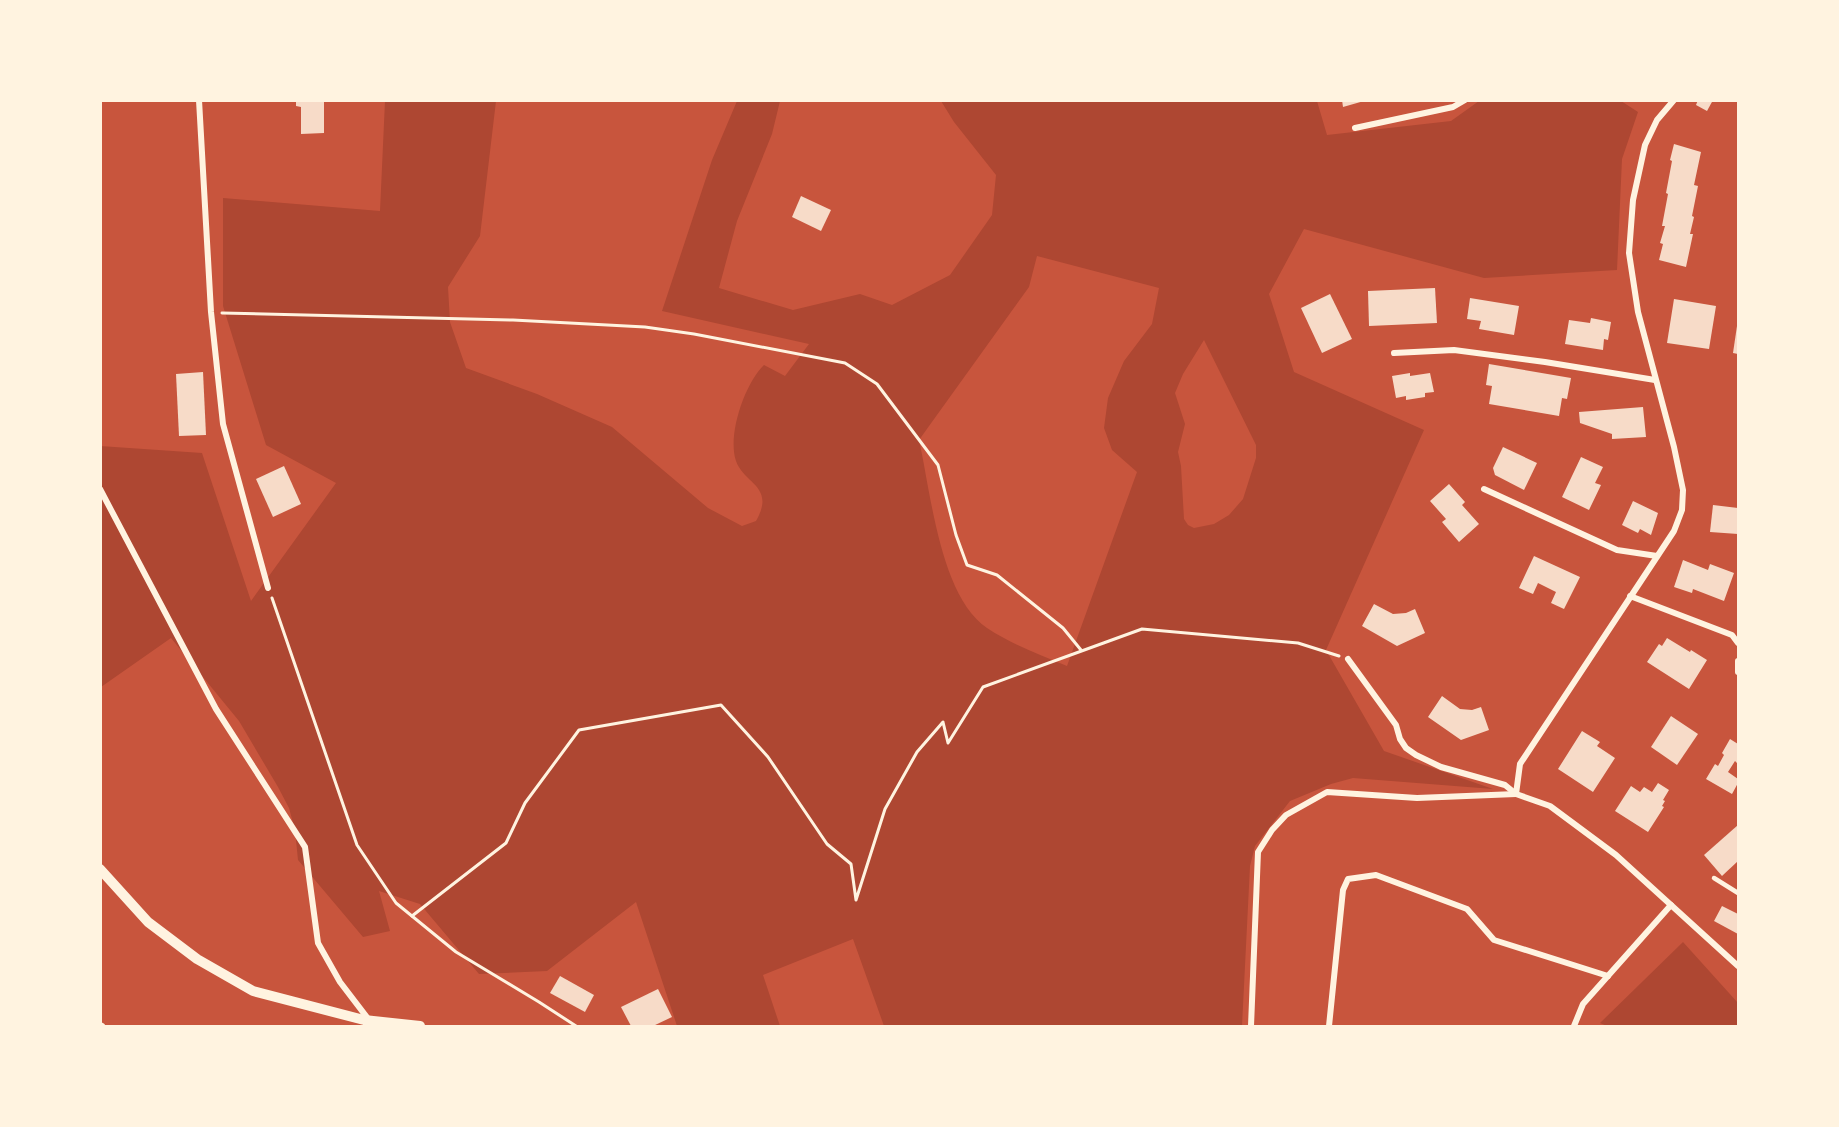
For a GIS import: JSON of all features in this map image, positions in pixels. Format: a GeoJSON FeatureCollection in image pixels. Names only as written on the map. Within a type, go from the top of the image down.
{"type":"FeatureCollection","features":[{"type":"Feature","properties":{"kind":"street"},"geometry":{"type":"LineString","coordinates":[[199,100],[211,312],[223,424],[268,588]]}},
{"type":"Feature","properties":{"kind":"street"},"geometry":{"type":"LineString","coordinates":[[1355,128],[1453,107],[1465,100]]}},
{"type":"Feature","properties":{"kind":"street"},"geometry":{"type":"LineString","coordinates":[[1516,794],[1520,764],[1674,531],[1682,510],[1683,490],[1674,447],[1638,312],[1629,253],[1633,200],[1645,145],[1657,120],[1674,100]]}},
{"type":"Feature","properties":{"kind":"street"},"geometry":{"type":"LineString","coordinates":[[1395,353],[1454,350],[1655,380]]}},
{"type":"Feature","properties":{"kind":"street"},"geometry":{"type":"LineString","coordinates":[[100,489],[216,709],[306,847],[318,943],[364,1022]]}},
{"type":"Feature","properties":{"kind":"street"},"geometry":{"type":"LineString","coordinates":[[1484,489],[1617,550],[1657,556]]}},
{"type":"Feature","properties":{"kind":"street"},"geometry":{"type":"LineString","coordinates":[[1630,596],[1732,635],[1738,643]]}},
{"type":"Feature","properties":{"kind":"street"},"geometry":{"type":"LineString","coordinates":[[1348,659],[1396,725],[1400,739],[1406,748],[1441,767],[1505,785],[1516,794],[1550,806],[1616,855],[1738,966]]}},
{"type":"Feature","properties":{"kind":"street"},"geometry":{"type":"LineString","coordinates":[[1738,661],[1738,672]]}},
{"type":"Feature","properties":{"kind":"street"},"geometry":{"type":"LineString","coordinates":[[1251,1026],[1258,852],[1272,830],[1286,815],[1328,792],[1417,798],[1516,794]]}},
{"type":"Feature","properties":{"kind":"street"},"geometry":{"type":"LineString","coordinates":[[100,869],[148,922],[197,959],[253,991],[364,1022],[420,1026]]}},
{"type":"Feature","properties":{"kind":"street"},"geometry":{"type":"LineString","coordinates":[[1329,1026],[1343,890],[1348,879],[1376,874],[1467,909],[1494,940],[1608,976]]}},
{"type":"Feature","properties":{"kind":"street"},"geometry":{"type":"LineString","coordinates":[[1574,1026],[1583,1004],[1671,905]]}},
{"type":"Feature","properties":{"kind":"lane"},"geometry":{"type":"LineString","coordinates":[[1714,878],[1738,893]]}},
{"type":"Feature","properties":{"kind":"path"},"geometry":{"type":"LineString","coordinates":[[211,312],[513,320],[645,327],[845,363],[877,384],[938,465],[956,535],[967,565],[997,575],[1062,628],[1081,650]]}},
{"type":"Feature","properties":{"kind":"path"},"geometry":{"type":"LineString","coordinates":[[268,588],[357,845],[396,903],[456,952],[576,1026]]}},
{"type":"Feature","properties":{"kind":"path"},"geometry":{"type":"LineString","coordinates":[[412,916],[506,843],[525,803],[579,730],[721,705],[768,757],[827,844],[851,864],[856,900],[885,809],[917,752],[943,722],[948,742],[983,687],[1142,629],[1298,643],[1348,659]]}},
{"type":"Feature","properties":{"kind":"shaded area"},"geometry":{"type":"Polygon","coordinates":[[[385,101],[496,101],[480,236],[448,287],[450,322],[466,368],[537,394],[612,427],[708,508],[742,526],[756,521],[762,500],[761,493],[740,469],[734,450],[736,424],[744,396],[764,365],[785,376],[809,344],[662,311],[712,160],[737,101],[780,101],[772,134],[737,221],[719,288],[793,310],[860,294],[892,305],[950,275],[992,215],[996,175],[954,122],[941,101],[1317,101],[1327,135],[1451,121],[1479,101],[1621,101],[1638,112],[1622,159],[1617,270],[1484,278],[1304,229],[1269,294],[1294,372],[1424,430],[1326,650],[1384,751],[1493,789],[1353,778],[1331,784],[1290,801],[1255,846],[1250,866],[1242,1026],[884,1026],[853,939],[763,975],[780,1026],[677,1026],[636,902],[547,971],[479,974],[420,904],[379,891],[390,931],[363,937],[298,860],[295,830],[289,808],[278,787],[239,721],[171,638],[101,687],[100,446],[202,453],[251,601],[336,483],[266,445],[223,306],[223,198],[380,211],[385,101]],[[1037,256],[1029,287],[919,440],[940,542],[958,593],[971,613],[987,628],[1006,639],[1067,666],[1137,472],[1112,450],[1104,428],[1108,398],[1124,361],[1152,324],[1159,288],[1037,256]],[[1204,340],[1183,374],[1175,393],[1185,424],[1178,452],[1184,519],[1194,528],[1214,524],[1229,515],[1243,499],[1256,458],[1256,445],[1204,340]]]}},
{"type":"Feature","properties":{"kind":"shaded area"},"geometry":{"type":"Polygon","coordinates":[[[1683,942],[1738,1003],[1738,1026],[1607,1026],[1600,1023],[1683,942]]]}},
{"type":"Feature","properties":{"kind":"building"},"geometry":{"type":"Polygon","coordinates":[[[296,100],[324,100],[324,133],[301,134],[301,107],[296,106],[296,100]]]}},
{"type":"Feature","properties":{"kind":"building"},"geometry":{"type":"Polygon","coordinates":[[[1342,100],[1363,100],[1364,101],[1343,107],[1342,100]]]}},
{"type":"Feature","properties":{"kind":"building"},"geometry":{"type":"Polygon","coordinates":[[[1698,100],[1713,100],[1707,111],[1696,105],[1698,100]]]}},
{"type":"Feature","properties":{"kind":"building"},"geometry":{"type":"Polygon","coordinates":[[[1674,144],[1701,152],[1694,185],[1698,186],[1690,234],[1693,234],[1686,267],[1659,260],[1663,244],[1660,243],[1665,226],[1662,226],[1672,161],[1670,160],[1674,144]]]}},
{"type":"Feature","properties":{"kind":"building"},"geometry":{"type":"Polygon","coordinates":[[[801,196],[831,210],[821,231],[792,217],[801,196]]]}},
{"type":"Feature","properties":{"kind":"building"},"geometry":{"type":"Polygon","coordinates":[[[1435,288],[1437,323],[1369,326],[1368,291],[1435,288]]]}},
{"type":"Feature","properties":{"kind":"building"},"geometry":{"type":"Polygon","coordinates":[[[1330,294],[1352,339],[1322,353],[1301,308],[1330,294]]]}},
{"type":"Feature","properties":{"kind":"building"},"geometry":{"type":"Polygon","coordinates":[[[1470,298],[1519,306],[1514,335],[1479,329],[1481,321],[1467,319],[1470,298]]]}},
{"type":"Feature","properties":{"kind":"building"},"geometry":{"type":"Polygon","coordinates":[[[1674,299],[1716,306],[1709,349],[1667,343],[1674,299]]]}},
{"type":"Feature","properties":{"kind":"building"},"geometry":{"type":"Polygon","coordinates":[[[1591,318],[1611,322],[1608,340],[1604,339],[1603,350],[1565,344],[1569,320],[1590,323],[1591,318]]]}},
{"type":"Feature","properties":{"kind":"building"},"geometry":{"type":"Polygon","coordinates":[[[1738,327],[1738,354],[1733,353],[1738,327]]]}},
{"type":"Feature","properties":{"kind":"building"},"geometry":{"type":"Polygon","coordinates":[[[1489,364],[1571,378],[1567,399],[1562,398],[1559,416],[1489,404],[1492,386],[1486,385],[1489,364]]]}},
{"type":"Feature","properties":{"kind":"building"},"geometry":{"type":"Polygon","coordinates":[[[203,372],[206,435],[179,436],[176,374],[203,372]]]}},
{"type":"Feature","properties":{"kind":"building"},"geometry":{"type":"Polygon","coordinates":[[[1410,373],[1410,376],[1430,373],[1434,392],[1425,393],[1425,397],[1406,400],[1406,396],[1396,398],[1392,376],[1410,373]]]}},
{"type":"Feature","properties":{"kind":"building"},"geometry":{"type":"Polygon","coordinates":[[[1643,407],[1646,437],[1612,439],[1612,434],[1580,423],[1579,412],[1643,407]]]}},
{"type":"Feature","properties":{"kind":"building"},"geometry":{"type":"Polygon","coordinates":[[[1503,447],[1537,463],[1524,490],[1495,475],[1493,468],[1503,447]]]}},
{"type":"Feature","properties":{"kind":"building"},"geometry":{"type":"Polygon","coordinates":[[[1581,457],[1603,467],[1595,483],[1601,485],[1589,510],[1562,497],[1581,457]]]}},
{"type":"Feature","properties":{"kind":"building"},"geometry":{"type":"Polygon","coordinates":[[[284,466],[301,504],[273,517],[256,479],[284,466]]]}},
{"type":"Feature","properties":{"kind":"building"},"geometry":{"type":"Polygon","coordinates":[[[1449,484],[1465,502],[1462,505],[1479,524],[1459,542],[1442,522],[1446,519],[1430,501],[1449,484]]]}},
{"type":"Feature","properties":{"kind":"building"},"geometry":{"type":"Polygon","coordinates":[[[1633,501],[1658,513],[1651,535],[1640,529],[1638,533],[1622,525],[1633,501]]]}},
{"type":"Feature","properties":{"kind":"building"},"geometry":{"type":"Polygon","coordinates":[[[1713,505],[1738,508],[1738,534],[1710,532],[1713,505]]]}},
{"type":"Feature","properties":{"kind":"building"},"geometry":{"type":"Polygon","coordinates":[[[1534,556],[1580,577],[1564,609],[1551,603],[1556,592],[1538,583],[1533,594],[1519,588],[1534,556]]]}},
{"type":"Feature","properties":{"kind":"building"},"geometry":{"type":"Polygon","coordinates":[[[1683,560],[1708,570],[1710,564],[1734,573],[1724,601],[1693,589],[1692,593],[1674,587],[1683,560]]]}},
{"type":"Feature","properties":{"kind":"building"},"geometry":{"type":"Polygon","coordinates":[[[1374,604],[1393,614],[1406,613],[1415,609],[1425,633],[1397,646],[1362,626],[1374,604]]]}},
{"type":"Feature","properties":{"kind":"building"},"geometry":{"type":"Polygon","coordinates":[[[1667,638],[1707,660],[1689,689],[1647,662],[1659,644],[1662,646],[1667,638]]]}},
{"type":"Feature","properties":{"kind":"building"},"geometry":{"type":"Polygon","coordinates":[[[1442,696],[1460,709],[1472,710],[1481,707],[1489,730],[1461,740],[1428,717],[1442,696]]]}},
{"type":"Feature","properties":{"kind":"building"},"geometry":{"type":"Polygon","coordinates":[[[1671,716],[1698,734],[1677,765],[1651,747],[1671,716]]]}},
{"type":"Feature","properties":{"kind":"building"},"geometry":{"type":"Polygon","coordinates":[[[1582,731],[1600,742],[1597,746],[1615,758],[1593,792],[1558,769],[1582,731]]]}},
{"type":"Feature","properties":{"kind":"building"},"geometry":{"type":"Polygon","coordinates":[[[1730,739],[1738,744],[1738,764],[1735,761],[1728,772],[1738,779],[1732,794],[1706,779],[1715,764],[1718,766],[1730,739]]]}},
{"type":"Feature","properties":{"kind":"building"},"geometry":{"type":"Polygon","coordinates":[[[1658,783],[1669,790],[1663,800],[1665,801],[1662,806],[1664,807],[1648,832],[1615,811],[1631,786],[1640,792],[1644,787],[1652,792],[1658,783]]]}},
{"type":"Feature","properties":{"kind":"building"},"geometry":{"type":"Polygon","coordinates":[[[1738,825],[1738,861],[1722,876],[1704,855],[1738,825]]]}},
{"type":"Feature","properties":{"kind":"building"},"geometry":{"type":"Polygon","coordinates":[[[1722,906],[1738,914],[1738,934],[1714,921],[1722,906]]]}},
{"type":"Feature","properties":{"kind":"building"},"geometry":{"type":"Polygon","coordinates":[[[560,976],[594,995],[585,1012],[550,993],[560,976]]]}},
{"type":"Feature","properties":{"kind":"building"},"geometry":{"type":"Polygon","coordinates":[[[658,989],[672,1017],[653,1026],[631,1026],[621,1007],[658,989]]]}}]}
